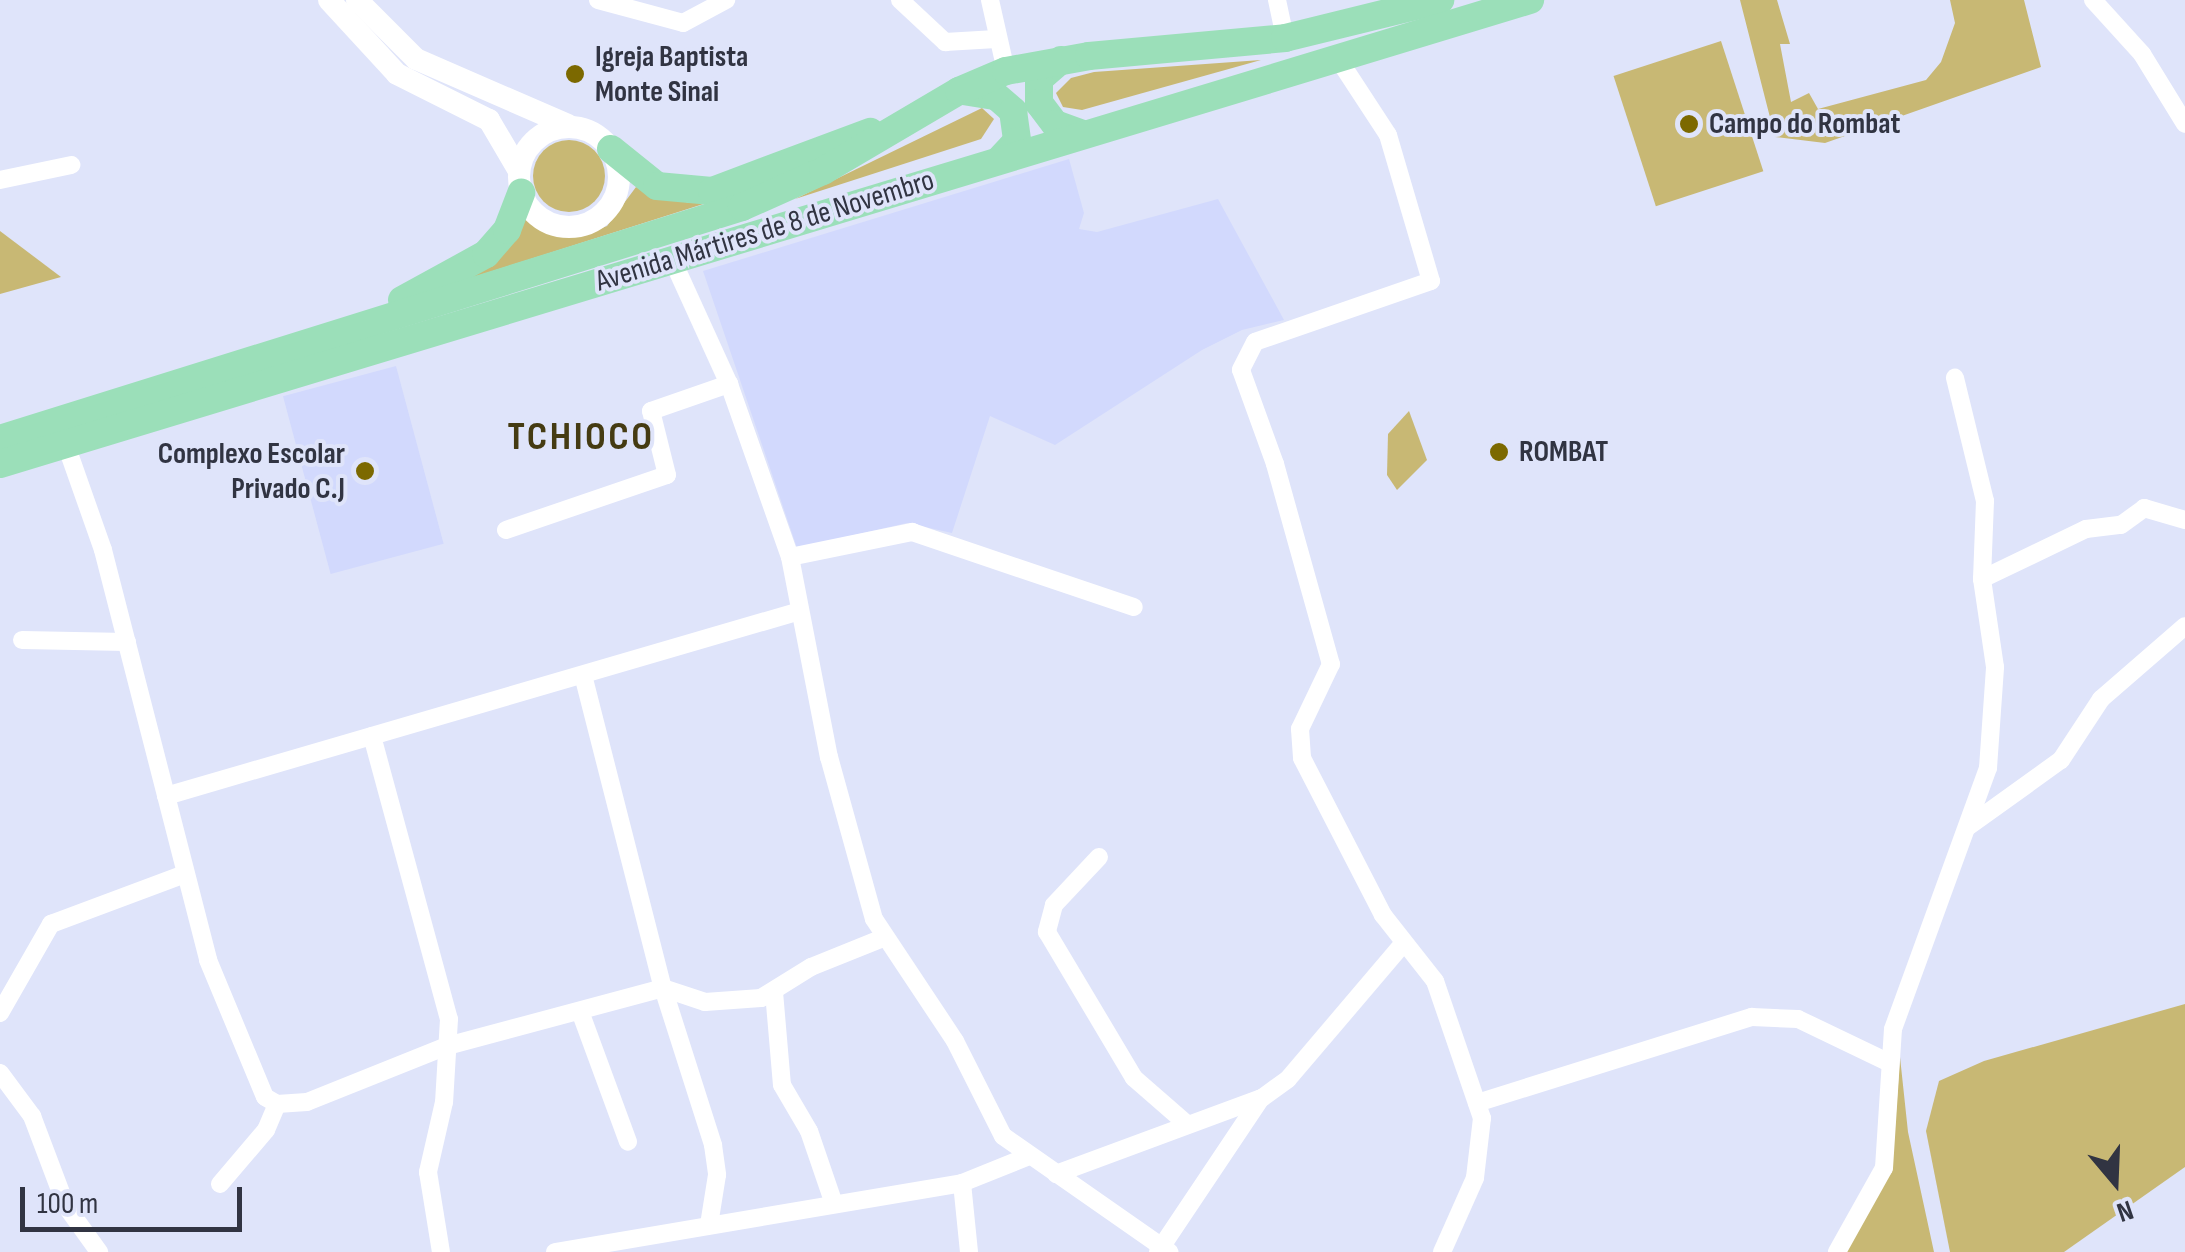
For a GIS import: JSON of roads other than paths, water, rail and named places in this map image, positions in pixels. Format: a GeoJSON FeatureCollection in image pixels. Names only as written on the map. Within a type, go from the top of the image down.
{"type":"FeatureCollection","features":[{"type":"Feature","properties":{"kind":"main road","name":"Avenida Mártires de 8 de Novembro"},"geometry":{"type":"LineString","coordinates":[[0,464],[1530,0]]}},
{"type":"Feature","properties":{"kind":"main road","name":"Avenida Mártires de 8 de Novembro"},"geometry":{"type":"LineString","coordinates":[[0,440],[742,207],[823,171],[959,91],[1006,72],[1061,60],[1285,38],[1432,1]]}},
{"type":"Feature","properties":{"kind":"main road"},"geometry":{"type":"LineString","coordinates":[[1061,60],[1039,79],[1039,103],[1055,124],[1083,134]]}},
{"type":"Feature","properties":{"kind":"main road"},"geometry":{"type":"LineString","coordinates":[[959,91],[996,96],[1013,111],[1017,141],[1000,159]]}},
{"type":"Feature","properties":{"kind":"main road"},"geometry":{"type":"LineString","coordinates":[[610,150],[657,186],[712,191],[828,144],[900,124]]}},
{"type":"Feature","properties":{"kind":"main road"},"geometry":{"type":"LineString","coordinates":[[334,336],[486,254],[507,230],[520,182]]}},
{"type":"Feature","properties":{"kind":"street"},"geometry":{"type":"LineString","coordinates":[[329,0],[397,74],[489,120],[545,221],[572,227],[591,222],[606,210],[618,186],[610,150],[581,129],[416,59],[358,0]]}},
{"type":"Feature","properties":{"kind":"street"},"geometry":{"type":"LineString","coordinates":[[598,0],[683,23],[726,0]]}},
{"type":"Feature","properties":{"kind":"street"},"geometry":{"type":"LineString","coordinates":[[900,0],[946,42],[996,40]]}},
{"type":"Feature","properties":{"kind":"street"},"geometry":{"type":"LineString","coordinates":[[990,0],[1006,72]]}},
{"type":"Feature","properties":{"kind":"street"},"geometry":{"type":"LineString","coordinates":[[1277,0],[1285,38]]}},
{"type":"Feature","properties":{"kind":"street"},"geometry":{"type":"LineString","coordinates":[[2092,0],[2142,54],[2185,124]]}},
{"type":"Feature","properties":{"kind":"street"},"geometry":{"type":"LineString","coordinates":[[1336,57],[1388,134],[1431,281],[1424,289],[1255,342],[1241,370],[1276,464],[1331,664],[1300,729],[1302,758],[1403,944],[1435,981],[1477,1102],[1482,1131],[1474,1178],[1442,1252]]}},
{"type":"Feature","properties":{"kind":"street"},"geometry":{"type":"LineString","coordinates":[[520,182],[541,136],[581,129]]}},
{"type":"Feature","properties":{"kind":"street"},"geometry":{"type":"LineString","coordinates":[[0,180],[72,165]]}},
{"type":"Feature","properties":{"kind":"street"},"geometry":{"type":"LineString","coordinates":[[672,259],[728,384],[790,557],[829,757],[883,938],[955,1041],[1003,1136],[1162,1250],[1262,1098]]}},
{"type":"Feature","properties":{"kind":"street"},"geometry":{"type":"LineString","coordinates":[[1837,1252],[1884,1168],[1890,1063],[1907,986],[1988,768],[1995,696],[1982,579],[1983,482],[1954,378]]}},
{"type":"Feature","properties":{"kind":"street"},"geometry":{"type":"LineString","coordinates":[[506,530],[667,475],[651,411],[728,384]]}},
{"type":"Feature","properties":{"kind":"street"},"geometry":{"type":"LineString","coordinates":[[66,442],[126,642],[182,875],[208,960],[265,1096],[276,1104],[306,1102],[447,1046],[581,1014],[664,988],[706,1002],[774,992],[811,967],[883,938]]}},
{"type":"Feature","properties":{"kind":"street"},"geometry":{"type":"LineString","coordinates":[[1982,579],[2086,530],[2120,525],[2144,508],[2185,520]]}},
{"type":"Feature","properties":{"kind":"street"},"geometry":{"type":"LineString","coordinates":[[790,557],[912,532],[1134,607]]}},
{"type":"Feature","properties":{"kind":"street"},"geometry":{"type":"LineString","coordinates":[[166,796],[800,610]]}},
{"type":"Feature","properties":{"kind":"street"},"geometry":{"type":"LineString","coordinates":[[1969,826],[2062,760],[2101,699],[2185,626]]}},
{"type":"Feature","properties":{"kind":"street"},"geometry":{"type":"LineString","coordinates":[[22,640],[126,642]]}},
{"type":"Feature","properties":{"kind":"street"},"geometry":{"type":"LineString","coordinates":[[583,675],[664,988],[716,1160],[709,1225]]}},
{"type":"Feature","properties":{"kind":"street"},"geometry":{"type":"LineString","coordinates":[[372,736],[448,1019],[444,1102],[428,1172],[441,1252]]}},
{"type":"Feature","properties":{"kind":"street"},"geometry":{"type":"LineString","coordinates":[[1099,857],[1054,906],[1047,932],[1134,1078],[1187,1124]]}},
{"type":"Feature","properties":{"kind":"street"},"geometry":{"type":"LineString","coordinates":[[0,1013],[52,924],[182,875]]}},
{"type":"Feature","properties":{"kind":"street"},"geometry":{"type":"LineString","coordinates":[[1056,1174],[1262,1098],[1288,1079],[1403,944]]}},
{"type":"Feature","properties":{"kind":"street"},"geometry":{"type":"LineString","coordinates":[[774,992],[782,1085],[808,1131],[833,1200]]}},
{"type":"Feature","properties":{"kind":"street"},"geometry":{"type":"LineString","coordinates":[[581,1014],[628,1142]]}},
{"type":"Feature","properties":{"kind":"street"},"geometry":{"type":"LineString","coordinates":[[1477,1102],[1752,1017],[1798,1018],[1890,1063]]}},
{"type":"Feature","properties":{"kind":"street"},"geometry":{"type":"LineString","coordinates":[[0,1073],[32,1116],[66,1206],[99,1252]]}},
{"type":"Feature","properties":{"kind":"street"},"geometry":{"type":"LineString","coordinates":[[220,1184],[266,1130],[276,1104]]}},
{"type":"Feature","properties":{"kind":"street"},"geometry":{"type":"LineString","coordinates":[[555,1252],[833,1200],[962,1183],[1029,1156]]}},
{"type":"Feature","properties":{"kind":"street"},"geometry":{"type":"LineString","coordinates":[[962,1183],[969,1252]]}},
{"type":"Feature","properties":{"kind":"place","name":"Igreja Baptista Monte Sinai"},"geometry":{"type":"Point","coordinates":[575,74]}},
{"type":"Feature","properties":{"kind":"place","name":"Campo do Rombat"},"geometry":{"type":"Point","coordinates":[1689,124]}},
{"type":"Feature","properties":{"kind":"place","name":"ROMBAT"},"geometry":{"type":"Point","coordinates":[1499,452]}},
{"type":"Feature","properties":{"kind":"place","name":"Complexo Escolar Privado C.J"},"geometry":{"type":"Point","coordinates":[365,471]}},
{"type":"Feature","properties":{"kind":"district","name":"TCHIOCO"},"geometry":{"type":"Point","coordinates":[581,437]}}]}
